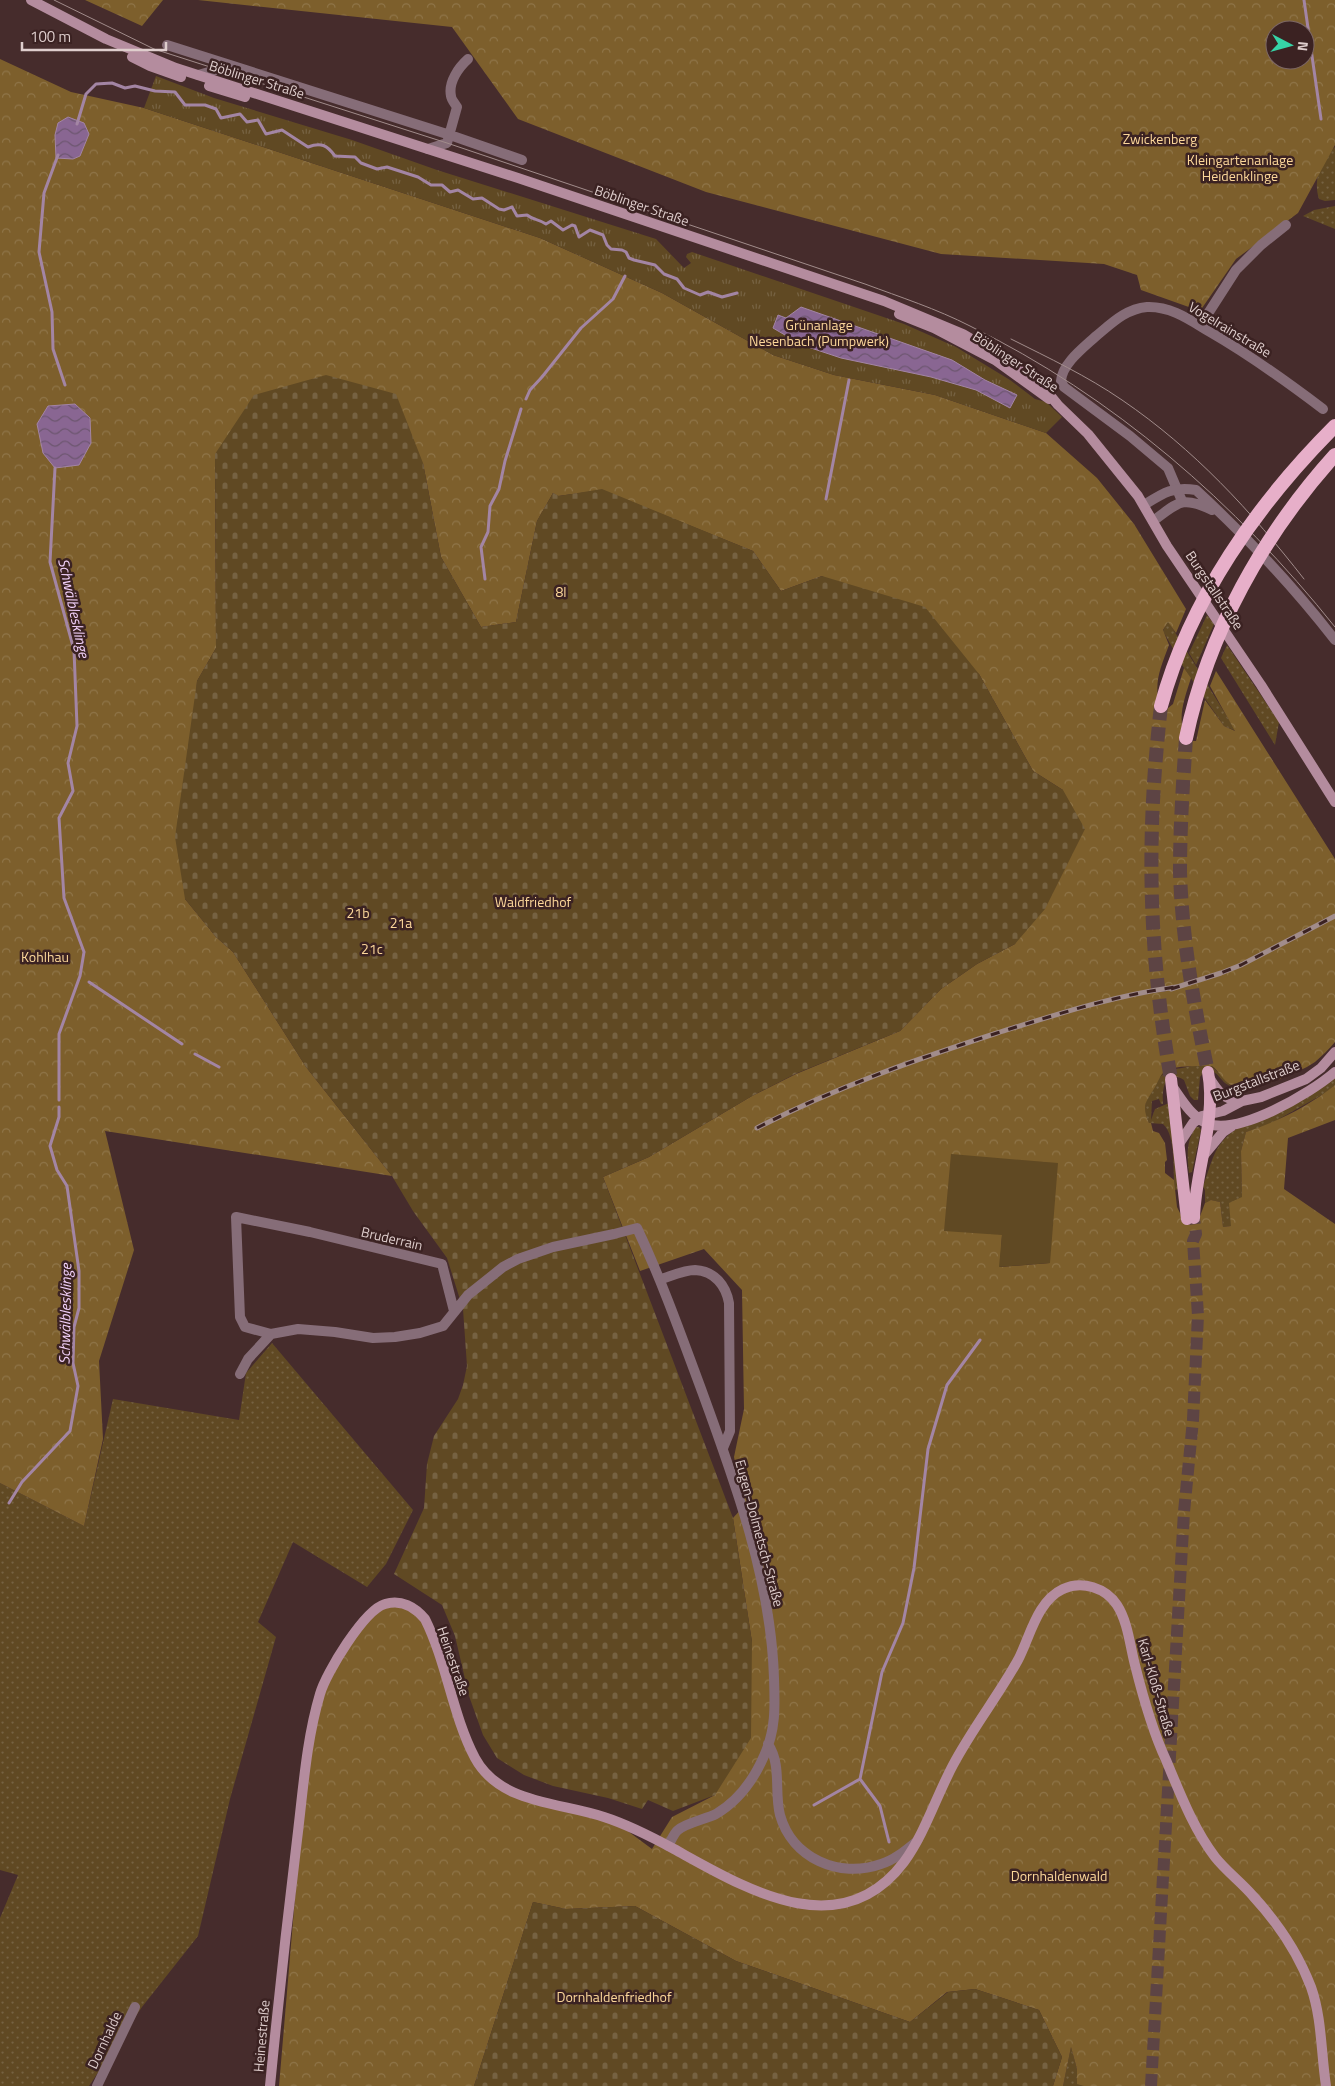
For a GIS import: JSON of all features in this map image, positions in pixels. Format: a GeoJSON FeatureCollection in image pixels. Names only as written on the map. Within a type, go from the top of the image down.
{"type":"FeatureCollection","features":[{"type":"Feature","properties":{"kind":"highway"},"geometry":{"type":"LineString","coordinates":[[1161,706],[1170,674],[1186,635],[1232,553],[1289,475],[1335,426]]}},
{"type":"Feature","properties":{"kind":"highway"},"geometry":{"type":"LineString","coordinates":[[1186,738],[1193,706],[1208,662],[1239,593],[1278,527],[1335,455]]}},
{"type":"Feature","properties":{"kind":"main road","name":"Böblinger Straße"},"geometry":{"type":"LineString","coordinates":[[31,0],[106,39],[153,60],[428,149],[919,314],[963,334],[1017,366],[1044,388],[1058,405]]}},
{"type":"Feature","properties":{"kind":"main road","name":"Böblinger Straße"},"geometry":{"type":"LineString","coordinates":[[106,39],[117,50],[174,75],[345,128],[694,243],[896,313],[934,328],[995,360],[1058,405]]}},
{"type":"Feature","properties":{"kind":"main road","name":"Burgstallstraße"},"geometry":{"type":"LineString","coordinates":[[1058,405],[1088,434],[1144,505],[1335,802]]}},
{"type":"Feature","properties":{"kind":"main road","name":"Burgstallstraße"},"geometry":{"type":"LineString","coordinates":[[1205,1118],[1242,1101],[1261,1097],[1306,1079],[1321,1068],[1335,1052]]}},
{"type":"Feature","properties":{"kind":"main road","name":"Burgstallstraße"},"geometry":{"type":"LineString","coordinates":[[1205,1118],[1232,1126],[1295,1100],[1335,1072]]}},
{"type":"Feature","properties":{"kind":"main road"},"geometry":{"type":"LineString","coordinates":[[1208,1074],[1215,1087],[1225,1097],[1242,1101]]}},
{"type":"Feature","properties":{"kind":"main road"},"geometry":{"type":"LineString","coordinates":[[1171,1082],[1191,1219],[1202,1158],[1208,1074]]}},
{"type":"Feature","properties":{"kind":"main road"},"geometry":{"type":"LineString","coordinates":[[1171,1082],[1187,1108],[1205,1118]]}},
{"type":"Feature","properties":{"kind":"main road"},"geometry":{"type":"LineString","coordinates":[[1179,1144],[1188,1129],[1205,1118]]}},
{"type":"Feature","properties":{"kind":"main road"},"geometry":{"type":"LineString","coordinates":[[1202,1158],[1223,1132],[1232,1126]]}},
{"type":"Feature","properties":{"kind":"main road","name":"Karl-Kloß-Straße"},"geometry":{"type":"LineString","coordinates":[[917,1842],[952,1767],[973,1729],[1017,1662],[1044,1605],[1054,1595],[1070,1587],[1086,1586],[1101,1591],[1112,1598],[1122,1614],[1146,1705],[1162,1754],[1197,1830],[1217,1860],[1268,1913],[1290,1945],[1304,1972],[1313,1992],[1319,2021],[1326,2086]]}},
{"type":"Feature","properties":{"kind":"main road","name":"Heinestraße"},"geometry":{"type":"LineString","coordinates":[[270,2086],[282,1961],[307,1757],[314,1717],[320,1692],[342,1651],[371,1613],[382,1604],[391,1602],[406,1604],[417,1610],[425,1619],[466,1739],[478,1763],[498,1785],[517,1794],[609,1818],[668,1846],[736,1882],[770,1897],[799,1905],[819,1906],[849,1901],[876,1888],[899,1868],[917,1842]]}},
{"type":"Feature","properties":{"kind":"street","name":"Böblinger Straße"},"geometry":{"type":"LineString","coordinates":[[167,45],[218,66],[448,139],[522,160]]}},
{"type":"Feature","properties":{"kind":"street"},"geometry":{"type":"LineString","coordinates":[[428,149],[448,139],[457,107],[450,96],[454,78],[460,67],[468,59]]}},
{"type":"Feature","properties":{"kind":"street"},"geometry":{"type":"LineString","coordinates":[[198,75],[218,66],[227,84]]}},
{"type":"Feature","properties":{"kind":"street"},"geometry":{"type":"LineString","coordinates":[[1200,326],[1236,270],[1261,245],[1286,225]]}},
{"type":"Feature","properties":{"kind":"street","name":"Vogelrainstraße"},"geometry":{"type":"LineString","coordinates":[[1071,362],[1122,314],[1145,307],[1164,309],[1183,316],[1275,372],[1323,409]]}},
{"type":"Feature","properties":{"kind":"street","name":"Böblinger Straße"},"geometry":{"type":"LineString","coordinates":[[1071,362],[1061,376],[1064,388],[1146,448],[1168,468],[1182,501]]}},
{"type":"Feature","properties":{"kind":"street"},"geometry":{"type":"LineString","coordinates":[[1144,505],[1169,490],[1177,488],[1196,490],[1291,585],[1335,640]]}},
{"type":"Feature","properties":{"kind":"street"},"geometry":{"type":"LineString","coordinates":[[1153,521],[1182,501],[1198,503],[1221,514]]}},
{"type":"Feature","properties":{"kind":"street","name":"Bruderrain"},"geometry":{"type":"LineString","coordinates":[[236,1217],[310,1232],[442,1264],[454,1311],[443,1326],[402,1336],[373,1338],[298,1329],[271,1334],[245,1327],[240,1318],[236,1217]]}},
{"type":"Feature","properties":{"kind":"street","name":"Eugen-Dolmetsch-Straße"},"geometry":{"type":"LineString","coordinates":[[454,1311],[468,1294],[488,1278],[518,1259],[552,1247],[637,1228],[661,1279],[723,1448],[752,1544],[768,1607],[772,1638],[775,1714],[764,1757],[747,1786],[734,1802],[718,1813],[679,1829],[668,1846]]}},
{"type":"Feature","properties":{"kind":"street","name":"Eugen-Dolmetsch-Straße"},"geometry":{"type":"LineString","coordinates":[[661,1279],[694,1270],[710,1273],[725,1286],[729,1303],[730,1431],[723,1448]]}},
{"type":"Feature","properties":{"kind":"street"},"geometry":{"type":"LineString","coordinates":[[240,1374],[248,1359],[271,1334]]}},
{"type":"Feature","properties":{"kind":"street"},"geometry":{"type":"LineString","coordinates":[[768,1744],[773,1751],[776,1766],[778,1804],[782,1822],[791,1839],[804,1852],[834,1868],[861,1869],[894,1859],[917,1842]]}},
{"type":"Feature","properties":{"kind":"street","name":"Dornhalde"},"geometry":{"type":"LineString","coordinates":[[98,2086],[135,2006]]}},
{"type":"Feature","properties":{"kind":"green space"},"geometry":{"type":"Polygon","coordinates":[[[85,0],[163,0],[142,26],[85,0]]]}},
{"type":"Feature","properties":{"kind":"green space","name":"Zwickenberg"},"geometry":{"type":"Polygon","coordinates":[[[198,0],[1335,0],[1335,145],[1298,213],[1236,259],[1200,311],[1141,290],[1137,275],[1104,264],[941,254],[706,192],[518,119],[452,27],[198,0]]]}},
{"type":"Feature","properties":{"kind":"green space"},"geometry":{"type":"Polygon","coordinates":[[[0,59],[71,92],[144,108],[540,238],[662,293],[773,355],[834,375],[935,395],[1046,433],[1097,478],[1134,524],[1186,609],[1176,633],[1168,622],[1163,630],[1169,645],[1158,681],[1159,704],[1167,709],[1173,704],[1184,668],[1191,678],[1182,710],[1182,725],[1187,741],[1196,741],[1205,700],[1224,726],[1235,731],[1210,686],[1216,671],[1335,859],[1335,1042],[1318,1060],[1307,1067],[1286,1077],[1249,1087],[1231,1085],[1212,1066],[1188,1066],[1169,1069],[1160,1077],[1147,1100],[1145,1112],[1153,1131],[1159,1133],[1165,1143],[1167,1160],[1165,1162],[1165,1173],[1174,1180],[1177,1207],[1184,1221],[1199,1219],[1205,1203],[1211,1200],[1220,1202],[1223,1227],[1231,1226],[1229,1203],[1242,1197],[1241,1151],[1246,1132],[1292,1113],[1335,1085],[1335,1120],[1288,1138],[1284,1189],[1335,1224],[1335,2086],[1084,2086],[1077,2084],[1077,2069],[1071,2047],[1063,2086],[1053,2086],[1062,2057],[1039,2010],[975,1989],[947,1992],[910,2022],[736,1961],[635,1906],[566,1909],[533,1902],[474,2086],[279,2086],[307,1757],[320,1692],[356,1631],[391,1602],[421,1614],[466,1739],[498,1785],[606,1815],[652,1849],[672,1817],[715,1795],[752,1642],[733,1518],[744,1506],[734,1457],[744,1409],[742,1290],[704,1249],[640,1271],[603,1177],[649,1157],[752,1096],[796,1074],[900,1031],[941,989],[977,964],[1015,944],[1063,790],[1033,771],[979,674],[822,576],[781,591],[753,551],[602,490],[558,496],[553,493],[537,521],[516,622],[481,627],[441,557],[423,463],[215,454],[216,648],[197,681],[185,899],[216,937],[233,952],[306,1067],[392,1176],[105,1131],[134,1250],[99,1361],[103,1439],[84,1526],[0,1483],[0,59]],[[1002,1235],[1000,1267],[1050,1263],[1002,1235]]]}},
{"type":"Feature","properties":{"kind":"green space","name":"Grünanlage Nesenbach (Pumpwerk)"},"geometry":{"type":"Polygon","coordinates":[[[156,76],[214,98],[352,140],[437,170],[656,239],[684,268],[691,263],[686,257],[687,254],[692,252],[904,324],[956,347],[1010,380],[1035,399],[1046,402],[1062,417],[1046,433],[935,395],[834,375],[773,355],[662,293],[540,238],[144,108],[156,76]]]}},
{"type":"Feature","properties":{"kind":"green space"},"geometry":{"type":"Polygon","coordinates":[[[1335,147],[1335,200],[1325,201],[1319,199],[1317,178],[1325,157],[1335,147]]]}},
{"type":"Feature","properties":{"kind":"green space"},"geometry":{"type":"Polygon","coordinates":[[[1335,206],[1335,229],[1303,216],[1314,210],[1335,206]]]}},
{"type":"Feature","properties":{"kind":"green space","name":"Waldfriedhof"},"geometry":{"type":"Polygon","coordinates":[[[326,375],[396,394],[423,463],[441,557],[481,627],[516,622],[537,521],[553,493],[559,496],[602,489],[753,551],[781,591],[822,576],[925,607],[979,674],[1033,771],[1063,790],[1085,829],[1045,909],[1015,944],[977,964],[941,989],[900,1031],[795,1074],[752,1096],[649,1157],[603,1177],[733,1518],[752,1642],[751,1738],[715,1795],[673,1811],[648,1800],[642,1809],[608,1798],[553,1786],[524,1775],[497,1758],[483,1735],[469,1696],[455,1636],[442,1605],[394,1574],[424,1508],[427,1464],[434,1436],[458,1399],[463,1385],[467,1366],[463,1309],[447,1258],[413,1211],[392,1176],[306,1067],[233,952],[216,937],[185,899],[175,837],[197,681],[216,648],[215,454],[254,395],[326,375]]]}},
{"type":"Feature","properties":{"kind":"green space"},"geometry":{"type":"Polygon","coordinates":[[[1207,615],[1214,624],[1196,665],[1189,653],[1207,615]]]}},
{"type":"Feature","properties":{"kind":"green space"},"geometry":{"type":"Polygon","coordinates":[[[1168,621],[1236,731],[1224,726],[1184,668],[1163,631],[1168,621]]]}},
{"type":"Feature","properties":{"kind":"green space"},"geometry":{"type":"Polygon","coordinates":[[[1227,645],[1279,722],[1275,745],[1221,658],[1227,645]]]}},
{"type":"Feature","properties":{"kind":"green space"},"geometry":{"type":"Polygon","coordinates":[[[1192,1066],[1212,1066],[1230,1085],[1241,1089],[1227,1084],[1214,1072],[1203,1073],[1200,1077],[1198,1100],[1194,1100],[1190,1096],[1184,1080],[1172,1076],[1168,1078],[1164,1087],[1163,1104],[1161,1104],[1159,1099],[1152,1101],[1151,1120],[1155,1109],[1169,1103],[1179,1189],[1175,1190],[1170,1137],[1163,1124],[1149,1123],[1144,1113],[1146,1100],[1158,1079],[1166,1071],[1192,1066]]]}},
{"type":"Feature","properties":{"kind":"green space"},"geometry":{"type":"Polygon","coordinates":[[[1335,1077],[1335,1085],[1327,1092],[1268,1125],[1246,1132],[1241,1151],[1242,1197],[1231,1226],[1223,1227],[1220,1202],[1211,1200],[1205,1203],[1205,1190],[1203,1186],[1214,1155],[1222,1142],[1235,1130],[1335,1077]]]}},
{"type":"Feature","properties":{"kind":"green space"},"geometry":{"type":"Polygon","coordinates":[[[1196,1127],[1199,1127],[1201,1130],[1192,1172],[1189,1173],[1188,1148],[1190,1138],[1196,1127]]]}},
{"type":"Feature","properties":{"kind":"green space"},"geometry":{"type":"Polygon","coordinates":[[[951,1154],[1058,1163],[1050,1263],[999,1267],[1002,1235],[944,1231],[951,1154]]]}},
{"type":"Feature","properties":{"kind":"green space"},"geometry":{"type":"Polygon","coordinates":[[[272,1343],[413,1510],[386,1564],[367,1587],[293,1542],[258,1622],[276,1637],[230,1799],[198,1936],[142,2007],[89,2086],[0,2086],[0,1918],[18,1875],[0,1870],[0,1483],[84,1526],[113,1399],[239,1420],[246,1373],[272,1343]]]}},
{"type":"Feature","properties":{"kind":"green space","name":"Dornhaldenfriedhof"},"geometry":{"type":"Polygon","coordinates":[[[533,1902],[566,1909],[635,1906],[736,1961],[910,2022],[948,1992],[975,1989],[1039,2010],[1062,2057],[1053,2086],[474,2086],[533,1902]]]}},
{"type":"Feature","properties":{"kind":"green space"},"geometry":{"type":"Polygon","coordinates":[[[1071,2047],[1077,2069],[1077,2084],[1085,2084],[1084,2086],[1063,2086],[1071,2047]]]}},
{"type":"Feature","properties":{"kind":"water"},"geometry":{"type":"Polygon","coordinates":[[[68,117],[84,123],[89,134],[80,156],[73,159],[56,158],[55,135],[58,123],[68,117]]]}},
{"type":"Feature","properties":{"kind":"water"},"geometry":{"type":"Polygon","coordinates":[[[801,307],[952,360],[985,380],[1017,395],[1010,408],[976,390],[931,377],[841,358],[802,345],[773,328],[778,315],[786,318],[801,307]]]}},
{"type":"Feature","properties":{"kind":"water"},"geometry":{"type":"Polygon","coordinates":[[[75,404],[90,418],[91,443],[79,465],[55,468],[43,453],[37,424],[48,406],[75,404]]]}},
{"type":"Feature","properties":{"kind":"waterway"},"geometry":{"type":"LineString","coordinates":[[1304,0],[1321,119]]}},
{"type":"Feature","properties":{"kind":"waterway"},"geometry":{"type":"LineString","coordinates":[[77,124],[86,94],[96,84],[112,83],[125,88],[135,86],[155,91],[175,92],[185,105],[205,105],[216,109],[221,118],[240,114],[247,122],[258,120],[266,134],[282,130],[308,147],[320,145],[329,149],[335,156],[355,157],[361,163],[377,169],[387,167],[418,177],[431,185],[442,185],[450,192],[458,190],[473,199],[482,198],[499,209],[504,210],[512,207],[517,216],[527,215],[546,224],[551,221],[563,230],[572,225],[575,226],[579,237],[590,230],[603,235],[611,249],[622,250],[626,252],[629,258],[655,265],[664,274],[677,279],[684,288],[700,295],[708,292],[722,297],[737,293]]}},
{"type":"Feature","properties":{"kind":"waterway","name":"Schwälblesklinge"},"geometry":{"type":"LineString","coordinates":[[58,155],[44,193],[39,252],[52,312],[53,349],[65,385]]}},
{"type":"Feature","properties":{"kind":"waterway"},"geometry":{"type":"LineString","coordinates":[[526,399],[530,390],[581,328],[613,299],[625,276]]}},
{"type":"Feature","properties":{"kind":"waterway"},"geometry":{"type":"LineString","coordinates":[[826,499],[849,380]]}},
{"type":"Feature","properties":{"kind":"waterway"},"geometry":{"type":"LineString","coordinates":[[485,579],[481,547],[488,532],[490,506],[499,489],[505,461],[521,409]]}},
{"type":"Feature","properties":{"kind":"waterway","name":"Schwälblesklinge"},"geometry":{"type":"LineString","coordinates":[[55,468],[50,562],[74,650],[77,726],[68,763],[73,791],[59,818],[64,898],[84,952],[80,976],[59,1034],[59,1100]]}},
{"type":"Feature","properties":{"kind":"waterway"},"geometry":{"type":"LineString","coordinates":[[89,982],[182,1044]]}},
{"type":"Feature","properties":{"kind":"waterway"},"geometry":{"type":"LineString","coordinates":[[195,1054],[219,1067]]}},
{"type":"Feature","properties":{"kind":"waterway","name":"Schwälblesklinge"},"geometry":{"type":"LineString","coordinates":[[9,1503],[22,1482],[70,1431],[78,1386],[73,1363],[74,1327],[79,1308],[79,1271],[67,1186],[57,1170],[50,1146],[59,1117],[59,1107]]}},
{"type":"Feature","properties":{"kind":"waterway"},"geometry":{"type":"LineString","coordinates":[[814,1805],[860,1779],[882,1672],[903,1623],[914,1568],[928,1449],[947,1385],[980,1340]]}},
{"type":"Feature","properties":{"kind":"waterway"},"geometry":{"type":"LineString","coordinates":[[860,1779],[880,1806],[889,1842]]}},
{"type":"Feature","properties":{"kind":"tunnel"},"geometry":{"type":"LineString","coordinates":[[1161,706],[1153,801],[1152,892],[1158,984],[1171,1079]]}},
{"type":"Feature","properties":{"kind":"tunnel"},"geometry":{"type":"LineString","coordinates":[[1186,738],[1181,838],[1181,897],[1190,972],[1208,1072]]}},
{"type":"Feature","properties":{"kind":"tunnel"},"geometry":{"type":"LineString","coordinates":[[1151,2086],[1184,1512],[1193,1420],[1198,1315],[1193,1241],[1196,1234],[1194,1218]]}},
{"type":"Feature","properties":{"kind":"tram line"},"geometry":{"type":"LineString","coordinates":[[54,0],[154,49],[447,143],[865,284],[957,320],[1023,354],[1073,385],[1122,419],[1169,456],[1214,496],[1256,538],[1297,581],[1335,627]]}},
{"type":"Feature","properties":{"kind":"tram line"},"geometry":{"type":"LineString","coordinates":[[1011,339],[1109,391],[1173,439],[1242,505],[1304,579]]}},
{"type":"Feature","properties":{"kind":"railway"},"geometry":{"type":"LineString","coordinates":[[1171,989],[1241,965],[1335,916]]}},
{"type":"Feature","properties":{"kind":"railway"},"geometry":{"type":"LineString","coordinates":[[757,1128],[845,1087],[966,1043],[1085,1006],[1130,995],[1176,987]]}},
{"type":"Feature","properties":{"kind":"park label","name":"Kleingartenanlage Heidenklinge"},"geometry":{"type":"Point","coordinates":[1240,168]}},
{"type":"Feature","properties":{"kind":"park label","name":"8l"},"geometry":{"type":"Point","coordinates":[561,591]}},
{"type":"Feature","properties":{"kind":"park label","name":"21b"},"geometry":{"type":"Point","coordinates":[358,912]}},
{"type":"Feature","properties":{"kind":"park label","name":"21a"},"geometry":{"type":"Point","coordinates":[401,922]}},
{"type":"Feature","properties":{"kind":"park label","name":"21c"},"geometry":{"type":"Point","coordinates":[372,948]}},
{"type":"Feature","properties":{"kind":"park label","name":"Kohlhau"},"geometry":{"type":"Point","coordinates":[45,956]}},
{"type":"Feature","properties":{"kind":"park label","name":"Dornhaldenwald"},"geometry":{"type":"Point","coordinates":[1059,1875]}}]}
